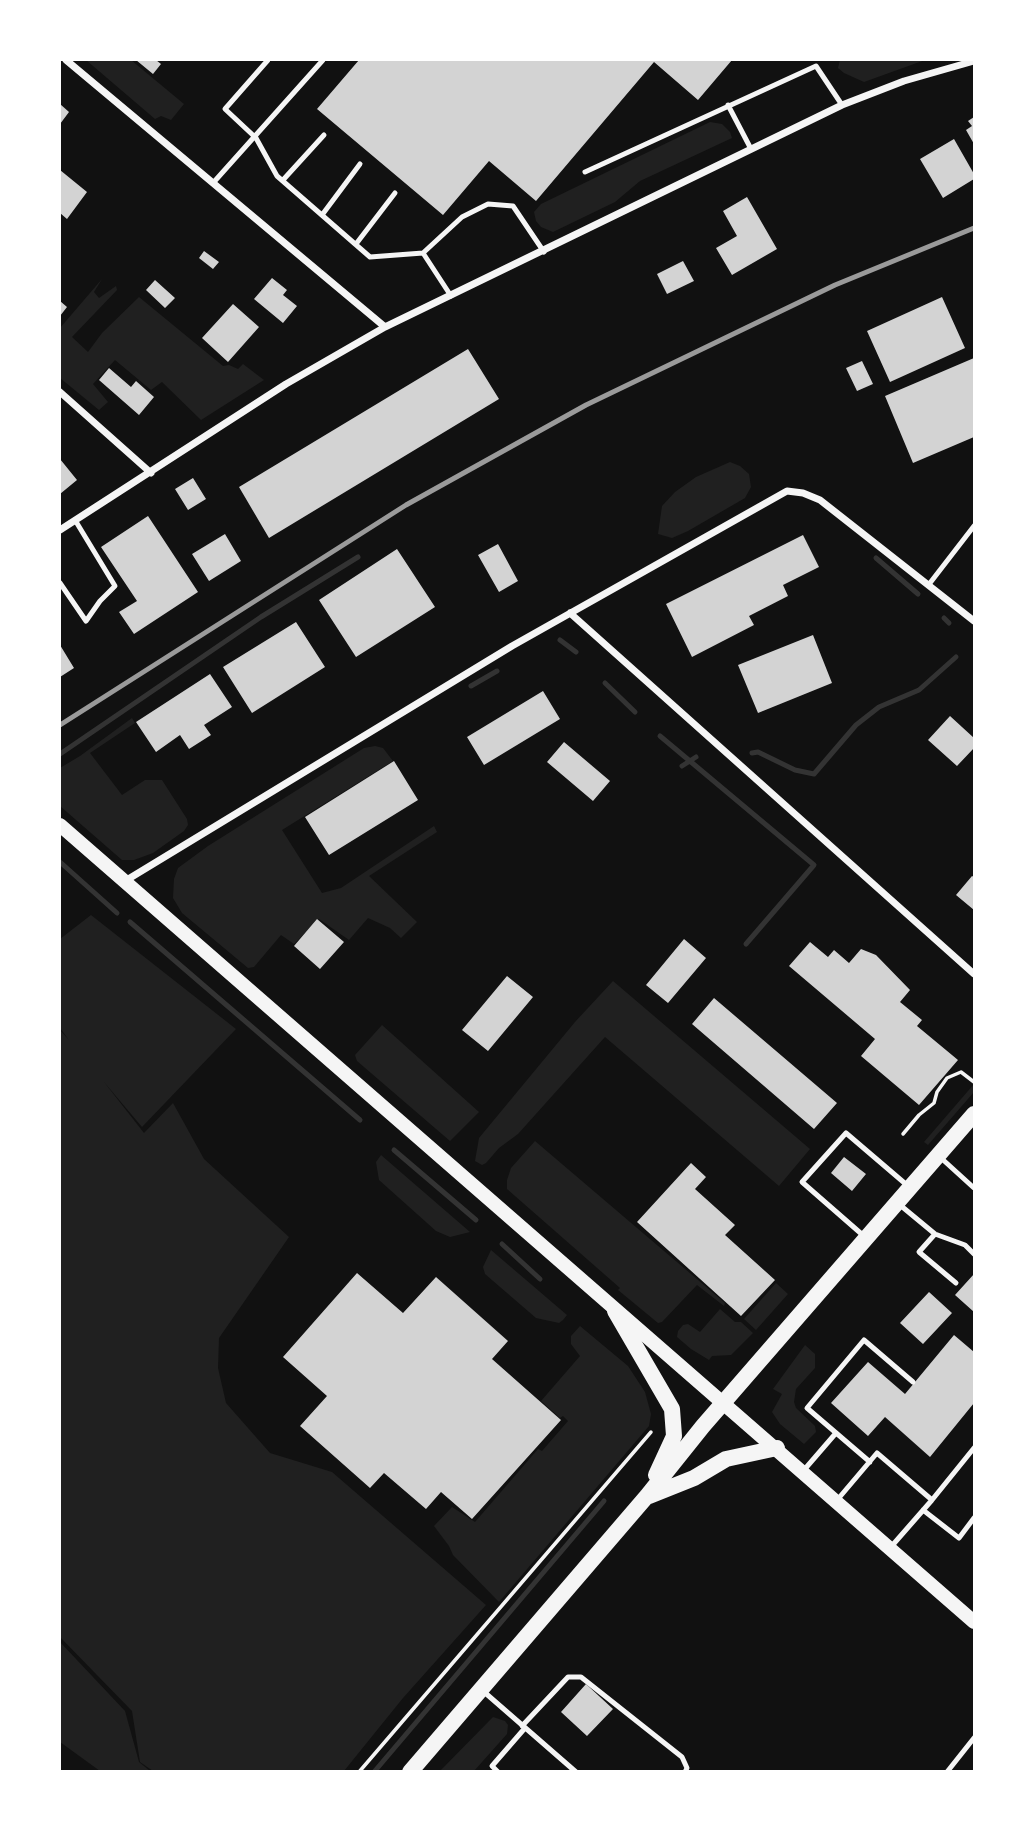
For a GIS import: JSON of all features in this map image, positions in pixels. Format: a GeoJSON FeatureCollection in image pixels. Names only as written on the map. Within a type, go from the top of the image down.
{"type":"FeatureCollection","features":[{"type":"Feature","properties":{"kind":"main road"},"geometry":{"type":"LineString","coordinates":[[60,825],[975,1622]]}},
{"type":"Feature","properties":{"kind":"main road"},"geometry":{"type":"LineString","coordinates":[[410,1772],[647,1496],[723,1403],[975,1114]]}},
{"type":"Feature","properties":{"kind":"main road"},"geometry":{"type":"LineString","coordinates":[[615,1311],[672,1409],[674,1436],[647,1496]]}},
{"type":"Feature","properties":{"kind":"main road"},"geometry":{"type":"LineString","coordinates":[[647,1496],[694,1478],[726,1459],[776,1448]]}},
{"type":"Feature","properties":{"kind":"street"},"geometry":{"type":"LineString","coordinates":[[66,60],[384,327]]}},
{"type":"Feature","properties":{"kind":"street"},"geometry":{"type":"LineString","coordinates":[[60,530],[286,384],[384,327],[544,252],[842,105],[904,81],[975,61]]}},
{"type":"Feature","properties":{"kind":"street"},"geometry":{"type":"LineString","coordinates":[[60,392],[151,473]]}},
{"type":"Feature","properties":{"kind":"street"},"geometry":{"type":"LineString","coordinates":[[125,881],[570,613],[787,491],[803,493],[820,500],[930,583],[975,621]]}},
{"type":"Feature","properties":{"kind":"street"},"geometry":{"type":"LineString","coordinates":[[570,613],[975,974]]}},
{"type":"Feature","properties":{"kind":"lane"},"geometry":{"type":"LineString","coordinates":[[268,60],[225,109],[256,138],[277,176],[370,257],[423,253],[462,217],[488,204],[513,206],[544,252]]}},
{"type":"Feature","properties":{"kind":"lane"},"geometry":{"type":"LineString","coordinates":[[213,183],[323,60]]}},
{"type":"Feature","properties":{"kind":"lane"},"geometry":{"type":"LineString","coordinates":[[585,172],[816,66],[842,105]]}},
{"type":"Feature","properties":{"kind":"lane"},"geometry":{"type":"LineString","coordinates":[[728,105],[751,149]]}},
{"type":"Feature","properties":{"kind":"lane"},"geometry":{"type":"LineString","coordinates":[[283,180],[324,135]]}},
{"type":"Feature","properties":{"kind":"lane"},"geometry":{"type":"LineString","coordinates":[[322,215],[360,164]]}},
{"type":"Feature","properties":{"kind":"lane"},"geometry":{"type":"LineString","coordinates":[[356,244],[395,193]]}},
{"type":"Feature","properties":{"kind":"lane"},"geometry":{"type":"LineString","coordinates":[[423,253],[451,296]]}},
{"type":"Feature","properties":{"kind":"lane"},"geometry":{"type":"LineString","coordinates":[[60,583],[86,621],[115,586],[75,520]]}},
{"type":"Feature","properties":{"kind":"lane"},"geometry":{"type":"LineString","coordinates":[[930,583],[975,526]]}},
{"type":"Feature","properties":{"kind":"lane"},"geometry":{"type":"LineString","coordinates":[[867,1239],[802,1182],[846,1133],[910,1188]]}},
{"type":"Feature","properties":{"kind":"lane"},"geometry":{"type":"LineString","coordinates":[[939,1156],[975,1188]]}},
{"type":"Feature","properties":{"kind":"lane"},"geometry":{"type":"LineString","coordinates":[[898,1202],[934,1234],[965,1245],[975,1254]]}},
{"type":"Feature","properties":{"kind":"lane"},"geometry":{"type":"LineString","coordinates":[[934,1234],[919,1252],[956,1283]]}},
{"type":"Feature","properties":{"kind":"lane"},"geometry":{"type":"LineString","coordinates":[[870,1462],[807,1408],[864,1340],[913,1382]]}},
{"type":"Feature","properties":{"kind":"lane"},"geometry":{"type":"LineString","coordinates":[[803,1472],[836,1433]]}},
{"type":"Feature","properties":{"kind":"lane"},"geometry":{"type":"LineString","coordinates":[[890,1548],[975,1448]]}},
{"type":"Feature","properties":{"kind":"lane"},"geometry":{"type":"LineString","coordinates":[[837,1501],[877,1453],[932,1500]]}},
{"type":"Feature","properties":{"kind":"lane"},"geometry":{"type":"LineString","coordinates":[[923,1510],[959,1538],[975,1518]]}},
{"type":"Feature","properties":{"kind":"lane"},"geometry":{"type":"LineString","coordinates":[[498,1772],[491,1769],[523,1727],[568,1678],[581,1677],[682,1757],[687,1768],[685,1772]]}},
{"type":"Feature","properties":{"kind":"lane"},"geometry":{"type":"LineString","coordinates":[[480,1688],[576,1772]]}},
{"type":"Feature","properties":{"kind":"lane"},"geometry":{"type":"LineString","coordinates":[[947,1772],[975,1738]]}},
{"type":"Feature","properties":{"kind":"path"},"geometry":{"type":"LineString","coordinates":[[903,1134],[919,1115],[934,1103],[937,1092],[947,1078],[961,1072],[975,1082]]}},
{"type":"Feature","properties":{"kind":"path"},"geometry":{"type":"LineString","coordinates":[[359,1772],[651,1432]]}},
{"type":"Feature","properties":{"kind":"shaded area"},"geometry":{"type":"Polygon","coordinates":[[[86,60],[131,60],[184,104],[171,120],[161,116],[155,119],[86,60]]]}},
{"type":"Feature","properties":{"kind":"shaded area"},"geometry":{"type":"Polygon","coordinates":[[[840,60],[925,60],[864,82],[838,68],[840,60]]]}},
{"type":"Feature","properties":{"kind":"shaded area"},"geometry":{"type":"Polygon","coordinates":[[[710,122],[722,124],[732,138],[640,181],[615,202],[553,232],[541,227],[536,221],[534,212],[541,204],[710,122]]]}},
{"type":"Feature","properties":{"kind":"shaded area"},"geometry":{"type":"Polygon","coordinates":[[[102,279],[94,292],[99,298],[116,286],[117,290],[72,337],[88,352],[102,333],[139,297],[223,366],[229,365],[238,369],[243,364],[264,380],[201,420],[162,382],[151,390],[115,360],[93,384],[108,402],[99,410],[60,378],[60,328],[102,279]]]}},
{"type":"Feature","properties":{"kind":"shaded area"},"geometry":{"type":"Polygon","coordinates":[[[730,462],[749,474],[751,487],[745,498],[672,538],[658,534],[662,506],[675,492],[696,477],[730,462]]]}},
{"type":"Feature","properties":{"kind":"shaded area"},"geometry":{"type":"Polygon","coordinates":[[[132,718],[135,723],[90,753],[122,795],[145,780],[162,780],[187,819],[188,825],[184,831],[153,853],[134,860],[122,860],[60,806],[60,768],[132,718]]]}},
{"type":"Feature","properties":{"kind":"shaded area"},"geometry":{"type":"Polygon","coordinates":[[[364,748],[383,748],[393,761],[282,830],[322,893],[341,888],[434,826],[437,832],[369,876],[417,922],[401,938],[390,928],[368,918],[349,940],[319,919],[294,944],[281,935],[254,967],[248,968],[182,913],[173,898],[174,879],[178,868],[208,846],[364,748]]]}},
{"type":"Feature","properties":{"kind":"shaded area"},"geometry":{"type":"Polygon","coordinates":[[[91,915],[236,1029],[142,1127],[104,1082],[144,1133],[173,1103],[204,1159],[289,1237],[219,1338],[218,1368],[226,1403],[270,1453],[332,1472],[486,1605],[403,1698],[344,1771],[153,1771],[140,1762],[132,1711],[60,1637],[60,1030],[69,1040],[60,1028],[60,939],[91,915]]]}},
{"type":"Feature","properties":{"kind":"shaded area"},"geometry":{"type":"Polygon","coordinates":[[[613,981],[810,1149],[779,1186],[605,1037],[518,1134],[499,1148],[486,1163],[482,1165],[475,1161],[479,1138],[575,1022],[613,981]]]}},
{"type":"Feature","properties":{"kind":"shaded area"},"geometry":{"type":"Polygon","coordinates":[[[382,1025],[479,1112],[450,1141],[357,1061],[355,1055],[382,1025]]]}},
{"type":"Feature","properties":{"kind":"shaded area"},"geometry":{"type":"Polygon","coordinates":[[[974,1084],[974,1092],[928,1145],[924,1142],[974,1084]]]}},
{"type":"Feature","properties":{"kind":"shaded area"},"geometry":{"type":"Polygon","coordinates":[[[535,1141],[725,1303],[724,1306],[697,1285],[658,1323],[618,1290],[620,1288],[507,1189],[511,1168],[535,1141]]]}},
{"type":"Feature","properties":{"kind":"shaded area"},"geometry":{"type":"Polygon","coordinates":[[[381,1155],[470,1232],[450,1237],[436,1231],[379,1180],[376,1162],[381,1155]]]}},
{"type":"Feature","properties":{"kind":"shaded area"},"geometry":{"type":"Polygon","coordinates":[[[491,1250],[567,1315],[563,1320],[559,1323],[536,1318],[485,1274],[483,1267],[491,1250]]]}},
{"type":"Feature","properties":{"kind":"shaded area"},"geometry":{"type":"Polygon","coordinates":[[[776,1283],[788,1294],[756,1330],[744,1319],[776,1283]]]}},
{"type":"Feature","properties":{"kind":"shaded area"},"geometry":{"type":"Polygon","coordinates":[[[720,1309],[753,1333],[731,1355],[712,1356],[709,1360],[677,1337],[678,1331],[688,1324],[700,1332],[720,1309]]]}},
{"type":"Feature","properties":{"kind":"shaded area"},"geometry":{"type":"Polygon","coordinates":[[[580,1326],[628,1366],[645,1392],[651,1414],[649,1426],[499,1602],[453,1555],[434,1526],[452,1507],[475,1522],[538,1449],[542,1451],[568,1421],[563,1416],[560,1418],[541,1401],[580,1356],[571,1344],[571,1336],[580,1326]]]}},
{"type":"Feature","properties":{"kind":"shaded area"},"geometry":{"type":"Polygon","coordinates":[[[805,1345],[815,1354],[815,1368],[796,1389],[794,1402],[796,1408],[815,1426],[816,1432],[804,1444],[780,1424],[772,1412],[782,1394],[773,1389],[805,1345]]]}},
{"type":"Feature","properties":{"kind":"shaded area"},"geometry":{"type":"Polygon","coordinates":[[[60,1642],[125,1711],[139,1762],[150,1771],[100,1771],[60,1742],[60,1642]]]}},
{"type":"Feature","properties":{"kind":"shaded area"},"geometry":{"type":"Polygon","coordinates":[[[493,1717],[505,1721],[508,1725],[507,1734],[474,1771],[440,1771],[493,1717]]]}},
{"type":"Feature","properties":{"kind":"building"},"geometry":{"type":"Polygon","coordinates":[[[136,60],[156,60],[161,64],[153,74],[136,60]]]}},
{"type":"Feature","properties":{"kind":"building"},"geometry":{"type":"Polygon","coordinates":[[[359,60],[732,60],[698,100],[654,62],[536,201],[489,161],[443,215],[317,109],[359,60]]]}},
{"type":"Feature","properties":{"kind":"building"},"geometry":{"type":"Polygon","coordinates":[[[60,104],[69,112],[60,124],[60,104]]]}},
{"type":"Feature","properties":{"kind":"building"},"geometry":{"type":"Polygon","coordinates":[[[974,117],[974,144],[966,130],[972,126],[968,121],[974,117]]]}},
{"type":"Feature","properties":{"kind":"building"},"geometry":{"type":"Polygon","coordinates":[[[954,139],[974,174],[974,179],[943,198],[920,159],[954,139]]]}},
{"type":"Feature","properties":{"kind":"building"},"geometry":{"type":"Polygon","coordinates":[[[60,170],[87,192],[67,219],[60,213],[60,170]]]}},
{"type":"Feature","properties":{"kind":"building"},"geometry":{"type":"Polygon","coordinates":[[[747,197],[777,249],[732,275],[716,248],[737,236],[723,211],[747,197]]]}},
{"type":"Feature","properties":{"kind":"building"},"geometry":{"type":"Polygon","coordinates":[[[204,251],[219,262],[213,269],[199,258],[204,251]]]}},
{"type":"Feature","properties":{"kind":"building"},"geometry":{"type":"Polygon","coordinates":[[[683,261],[694,281],[667,294],[657,274],[683,261]]]}},
{"type":"Feature","properties":{"kind":"building"},"geometry":{"type":"Polygon","coordinates":[[[272,278],[287,290],[283,295],[297,306],[283,323],[254,299],[272,278]]]}},
{"type":"Feature","properties":{"kind":"building"},"geometry":{"type":"Polygon","coordinates":[[[155,280],[175,298],[165,308],[146,290],[155,280]]]}},
{"type":"Feature","properties":{"kind":"building"},"geometry":{"type":"Polygon","coordinates":[[[942,297],[965,348],[890,382],[867,331],[942,297]]]}},
{"type":"Feature","properties":{"kind":"building"},"geometry":{"type":"Polygon","coordinates":[[[60,301],[67,307],[60,316],[60,301]]]}},
{"type":"Feature","properties":{"kind":"building"},"geometry":{"type":"Polygon","coordinates":[[[233,304],[259,327],[228,362],[202,338],[233,304]]]}},
{"type":"Feature","properties":{"kind":"building"},"geometry":{"type":"Polygon","coordinates":[[[468,349],[499,399],[269,538],[239,487],[468,349]]]}},
{"type":"Feature","properties":{"kind":"building"},"geometry":{"type":"Polygon","coordinates":[[[974,358],[974,437],[913,463],[885,396],[974,358]]]}},
{"type":"Feature","properties":{"kind":"building"},"geometry":{"type":"Polygon","coordinates":[[[862,361],[873,384],[857,391],[846,368],[862,361]]]}},
{"type":"Feature","properties":{"kind":"building"},"geometry":{"type":"Polygon","coordinates":[[[109,368],[131,387],[136,381],[154,397],[139,415],[99,380],[109,368]]]}},
{"type":"Feature","properties":{"kind":"building"},"geometry":{"type":"Polygon","coordinates":[[[60,459],[77,480],[60,494],[60,459]]]}},
{"type":"Feature","properties":{"kind":"building"},"geometry":{"type":"Polygon","coordinates":[[[193,478],[206,499],[188,510],[175,489],[193,478]]]}},
{"type":"Feature","properties":{"kind":"building"},"geometry":{"type":"Polygon","coordinates":[[[148,516],[198,592],[134,634],[119,612],[137,601],[101,547],[148,516]]]}},
{"type":"Feature","properties":{"kind":"building"},"geometry":{"type":"Polygon","coordinates":[[[225,534],[241,561],[209,581],[192,554],[225,534]]]}},
{"type":"Feature","properties":{"kind":"building"},"geometry":{"type":"Polygon","coordinates":[[[803,535],[819,567],[783,585],[788,596],[749,616],[754,625],[692,657],[666,604],[803,535]]]}},
{"type":"Feature","properties":{"kind":"building"},"geometry":{"type":"Polygon","coordinates":[[[498,544],[518,581],[499,592],[478,555],[498,544]]]}},
{"type":"Feature","properties":{"kind":"building"},"geometry":{"type":"Polygon","coordinates":[[[397,549],[435,607],[356,657],[319,600],[397,549]]]}},
{"type":"Feature","properties":{"kind":"building"},"geometry":{"type":"Polygon","coordinates":[[[296,622],[325,667],[252,713],[223,667],[296,622]]]}},
{"type":"Feature","properties":{"kind":"building"},"geometry":{"type":"Polygon","coordinates":[[[813,635],[832,683],[758,713],[738,665],[813,635]]]}},
{"type":"Feature","properties":{"kind":"building"},"geometry":{"type":"Polygon","coordinates":[[[60,645],[74,668],[60,677],[60,645]]]}},
{"type":"Feature","properties":{"kind":"building"},"geometry":{"type":"Polygon","coordinates":[[[210,674],[232,707],[204,725],[211,735],[189,749],[180,735],[156,752],[136,722],[210,674]]]}},
{"type":"Feature","properties":{"kind":"building"},"geometry":{"type":"Polygon","coordinates":[[[543,691],[560,719],[484,765],[467,737],[543,691]]]}},
{"type":"Feature","properties":{"kind":"building"},"geometry":{"type":"Polygon","coordinates":[[[950,716],[974,738],[974,748],[957,766],[928,740],[950,716]]]}},
{"type":"Feature","properties":{"kind":"building"},"geometry":{"type":"Polygon","coordinates":[[[564,742],[610,781],[593,801],[547,762],[564,742]]]}},
{"type":"Feature","properties":{"kind":"building"},"geometry":{"type":"Polygon","coordinates":[[[394,761],[418,800],[329,855],[305,817],[394,761]]]}},
{"type":"Feature","properties":{"kind":"building"},"geometry":{"type":"Polygon","coordinates":[[[972,876],[974,877],[974,910],[956,895],[972,876]]]}},
{"type":"Feature","properties":{"kind":"building"},"geometry":{"type":"Polygon","coordinates":[[[317,919],[344,942],[320,969],[294,946],[317,919]]]}},
{"type":"Feature","properties":{"kind":"building"},"geometry":{"type":"Polygon","coordinates":[[[684,939],[706,958],[668,1003],[646,985],[684,939]]]}},
{"type":"Feature","properties":{"kind":"building"},"geometry":{"type":"Polygon","coordinates":[[[810,942],[828,957],[834,950],[849,963],[861,949],[876,955],[910,990],[900,1002],[922,1020],[917,1026],[958,1060],[919,1105],[861,1056],[875,1039],[789,966],[810,942]]]}},
{"type":"Feature","properties":{"kind":"building"},"geometry":{"type":"Polygon","coordinates":[[[507,976],[533,997],[488,1051],[462,1030],[507,976]]]}},
{"type":"Feature","properties":{"kind":"building"},"geometry":{"type":"Polygon","coordinates":[[[714,998],[837,1103],[814,1129],[692,1024],[714,998]]]}},
{"type":"Feature","properties":{"kind":"building"},"geometry":{"type":"Polygon","coordinates":[[[844,1157],[866,1174],[852,1191],[831,1173],[844,1157]]]}},
{"type":"Feature","properties":{"kind":"building"},"geometry":{"type":"Polygon","coordinates":[[[691,1163],[706,1177],[695,1189],[735,1225],[725,1235],[775,1280],[741,1316],[637,1222],[691,1163]]]}},
{"type":"Feature","properties":{"kind":"building"},"geometry":{"type":"Polygon","coordinates":[[[357,1273],[403,1313],[436,1277],[508,1341],[492,1359],[561,1420],[472,1519],[441,1492],[426,1509],[384,1473],[370,1488],[300,1426],[327,1396],[283,1357],[357,1273]]]}},
{"type":"Feature","properties":{"kind":"building"},"geometry":{"type":"Polygon","coordinates":[[[974,1274],[974,1312],[955,1295],[974,1274]]]}},
{"type":"Feature","properties":{"kind":"building"},"geometry":{"type":"Polygon","coordinates":[[[929,1292],[952,1313],[923,1344],[900,1323],[929,1292]]]}},
{"type":"Feature","properties":{"kind":"building"},"geometry":{"type":"Polygon","coordinates":[[[954,1335],[974,1352],[974,1403],[930,1457],[885,1417],[868,1436],[831,1403],[868,1362],[905,1394],[954,1335]]]}},
{"type":"Feature","properties":{"kind":"building"},"geometry":{"type":"Polygon","coordinates":[[[586,1684],[613,1709],[587,1736],[561,1712],[586,1684]]]}},
{"type":"Feature","properties":{"kind":"waterway"},"geometry":{"type":"LineString","coordinates":[[60,754],[261,617],[358,557]]}},
{"type":"Feature","properties":{"kind":"waterway"},"geometry":{"type":"LineString","coordinates":[[876,558],[918,594]]}},
{"type":"Feature","properties":{"kind":"waterway"},"geometry":{"type":"LineString","coordinates":[[944,618],[949,623]]}},
{"type":"Feature","properties":{"kind":"waterway"},"geometry":{"type":"LineString","coordinates":[[560,640],[576,652]]}},
{"type":"Feature","properties":{"kind":"waterway"},"geometry":{"type":"LineString","coordinates":[[752,753],[758,752],[795,770],[814,774],[856,725],[879,707],[919,690],[956,657]]}},
{"type":"Feature","properties":{"kind":"waterway"},"geometry":{"type":"LineString","coordinates":[[471,686],[497,671]]}},
{"type":"Feature","properties":{"kind":"waterway"},"geometry":{"type":"LineString","coordinates":[[605,683],[635,712]]}},
{"type":"Feature","properties":{"kind":"waterway"},"geometry":{"type":"LineString","coordinates":[[660,736],[814,865],[746,944]]}},
{"type":"Feature","properties":{"kind":"waterway"},"geometry":{"type":"LineString","coordinates":[[682,766],[696,757]]}},
{"type":"Feature","properties":{"kind":"waterway"},"geometry":{"type":"LineString","coordinates":[[60,862],[117,913]]}},
{"type":"Feature","properties":{"kind":"waterway"},"geometry":{"type":"LineString","coordinates":[[130,922],[360,1120]]}},
{"type":"Feature","properties":{"kind":"waterway"},"geometry":{"type":"LineString","coordinates":[[394,1150],[476,1220]]}},
{"type":"Feature","properties":{"kind":"waterway"},"geometry":{"type":"LineString","coordinates":[[502,1244],[540,1279]]}},
{"type":"Feature","properties":{"kind":"waterway"},"geometry":{"type":"LineString","coordinates":[[374,1772],[604,1501]]}},
{"type":"Feature","properties":{"kind":"railway"},"geometry":{"type":"LineString","coordinates":[[60,725],[406,505],[586,405],[835,285],[974,228]]}}]}
